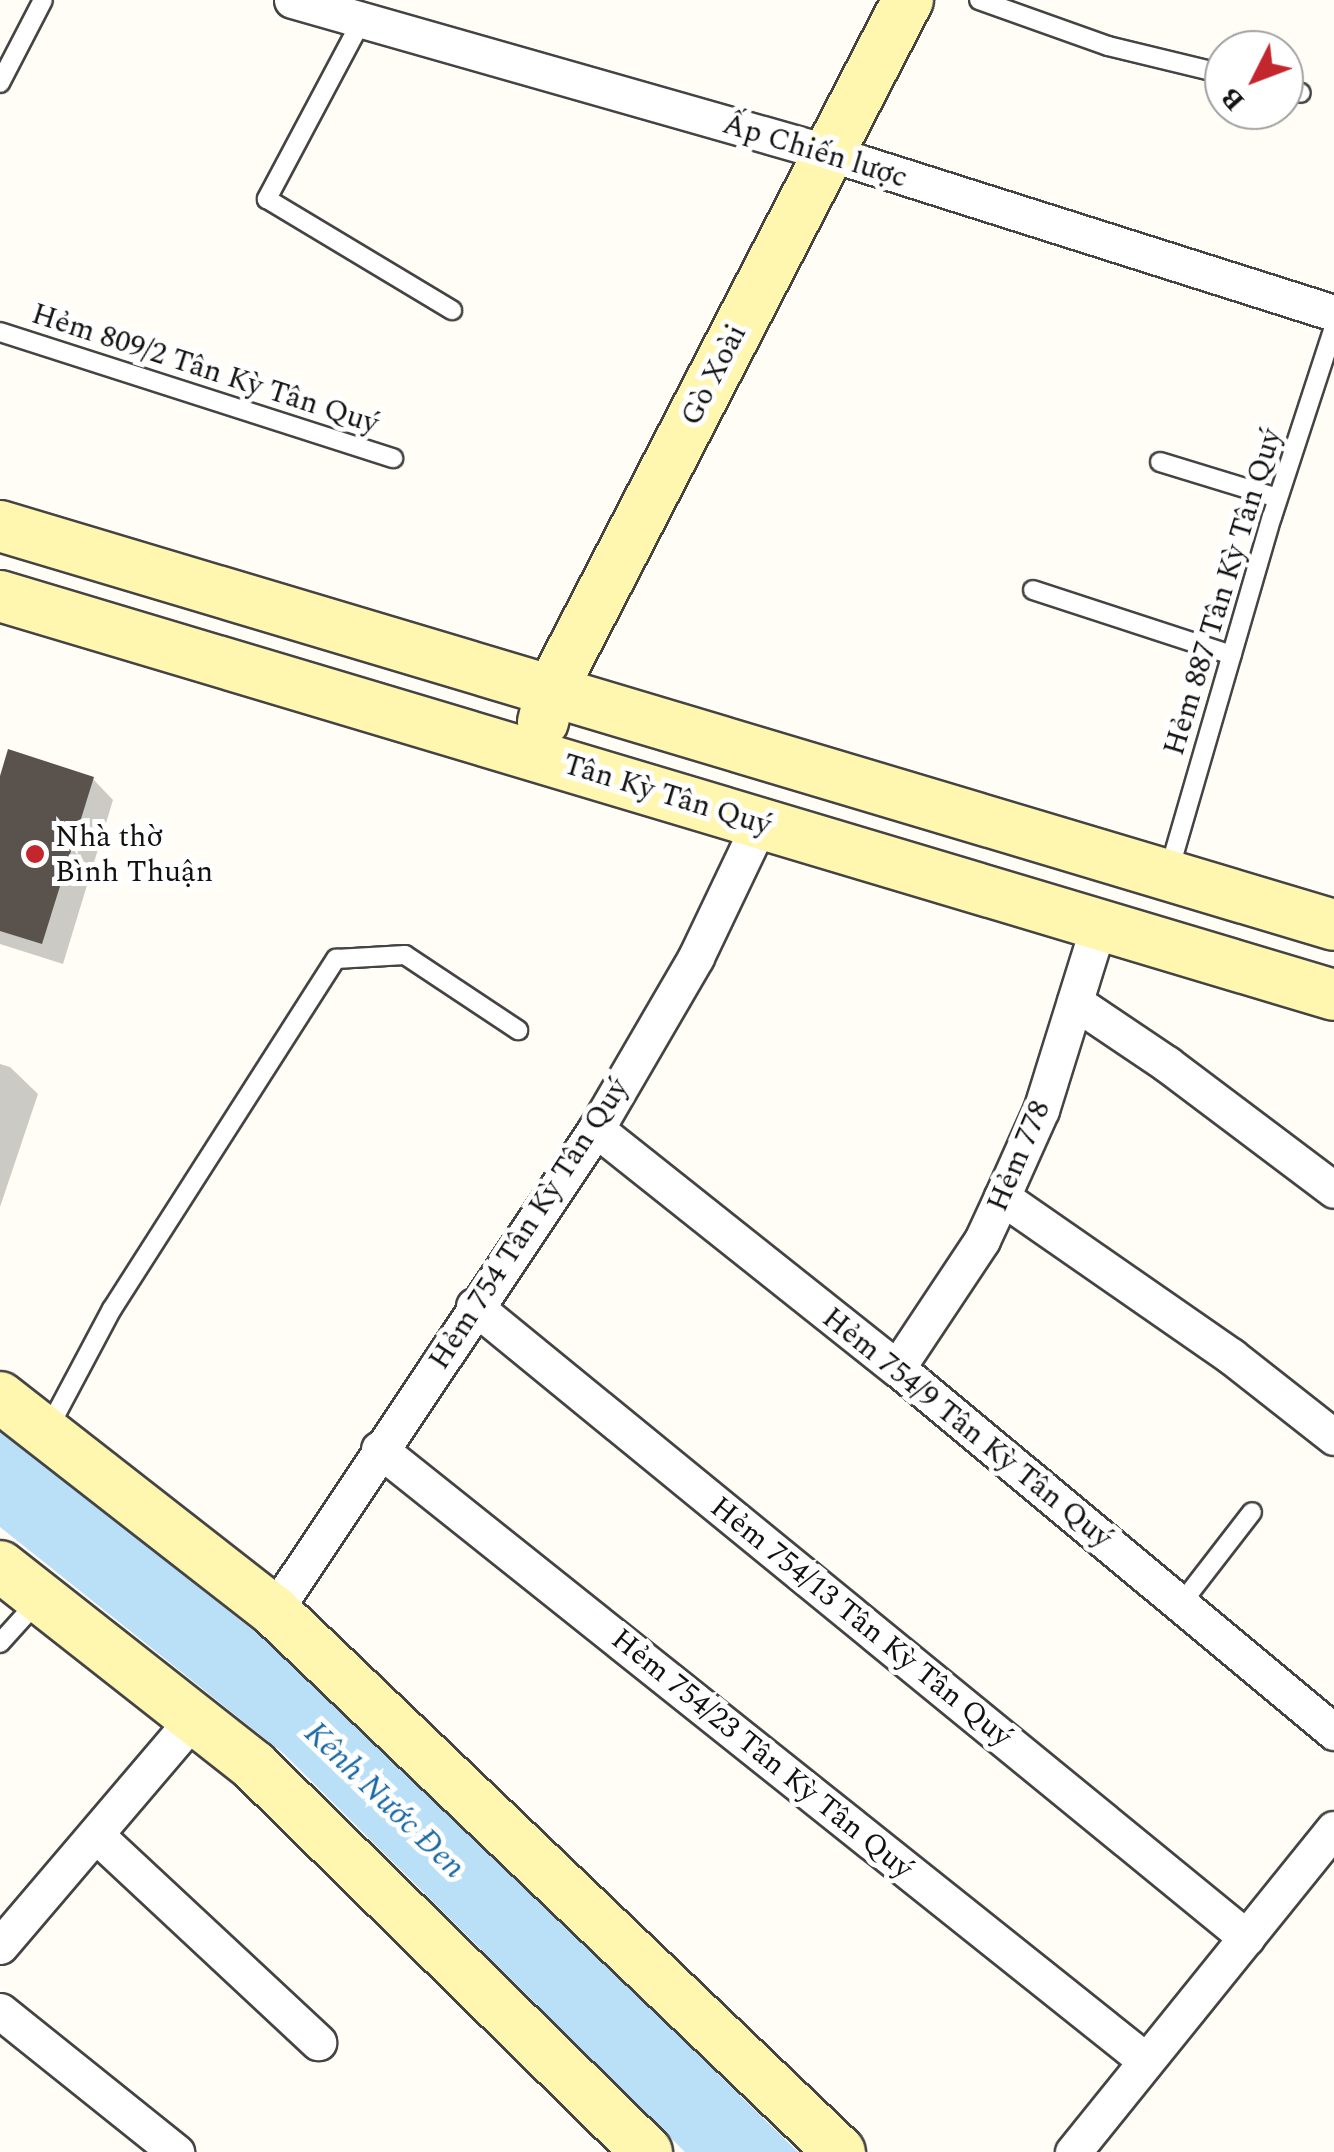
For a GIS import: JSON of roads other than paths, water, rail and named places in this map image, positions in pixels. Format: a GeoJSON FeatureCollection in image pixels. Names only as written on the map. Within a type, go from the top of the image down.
{"type":"FeatureCollection","features":[{"type":"Feature","properties":{"kind":"street","name":"Ấp Chiến lược"},"geometry":{"type":"LineString","coordinates":[[292,0],[828,153],[1334,314]]}},
{"type":"Feature","properties":{"kind":"street","name":"Gò Xoài"},"geometry":{"type":"LineString","coordinates":[[534,755],[552,691],[908,0]]}},
{"type":"Feature","properties":{"kind":"street"},"geometry":{"type":"LineString","coordinates":[[0,526],[1334,924]]}},
{"type":"Feature","properties":{"kind":"street","name":"Tân Kỳ Tân Quý"},"geometry":{"type":"LineString","coordinates":[[0,596],[1334,994]]}},
{"type":"Feature","properties":{"kind":"street","name":"Hẻm 754 Tân Kỳ Tân Quý"},"geometry":{"type":"LineString","coordinates":[[274,1612],[596,1128],[696,957],[760,823]]}},
{"type":"Feature","properties":{"kind":"street","name":"Hẻm 778"},"geometry":{"type":"LineString","coordinates":[[897,1368],[982,1240],[1002,1197],[1041,1110],[1099,924]]}},
{"type":"Feature","properties":{"kind":"street"},"geometry":{"type":"LineString","coordinates":[[1074,1002],[1167,1064],[1334,1190]]}},
{"type":"Feature","properties":{"kind":"street","name":"Hẻm 754/9 Tân Kỳ Tân Quý"},"geometry":{"type":"LineString","coordinates":[[596,1128],[897,1368],[1334,1732]]}},
{"type":"Feature","properties":{"kind":"street"},"geometry":{"type":"LineString","coordinates":[[1002,1197],[1231,1356],[1334,1437]]}},
{"type":"Feature","properties":{"kind":"street","name":"Hẻm 754/13 Tân Kỳ Tân Quý"},"geometry":{"type":"LineString","coordinates":[[474,1306],[1247,1938]]}},
{"type":"Feature","properties":{"kind":"street"},"geometry":{"type":"LineString","coordinates":[[0,1396],[274,1612],[840,2152]]}},
{"type":"Feature","properties":{"kind":"street","name":"Hẻm 754/23 Tân Kỳ Tân Quý"},"geometry":{"type":"LineString","coordinates":[[379,1449],[1145,2060]]}},
{"type":"Feature","properties":{"kind":"street"},"geometry":{"type":"LineString","coordinates":[[0,1566],[254,1766],[647,2152]]}},
{"type":"Feature","properties":{"kind":"street"},"geometry":{"type":"LineString","coordinates":[[0,1946],[194,1718]]}},
{"type":"Feature","properties":{"kind":"street"},"geometry":{"type":"LineString","coordinates":[[1072,2152],[1334,1829]]}},
{"type":"Feature","properties":{"kind":"street"},"geometry":{"type":"LineString","coordinates":[[96,1835],[318,2042]]}},
{"type":"Feature","properties":{"kind":"street"},"geometry":{"type":"LineString","coordinates":[[0,2011],[176,2152]]}},
{"type":"Feature","properties":{"kind":"lane"},"geometry":{"type":"LineString","coordinates":[[0,83],[43,0]]}},
{"type":"Feature","properties":{"kind":"lane"},"geometry":{"type":"LineString","coordinates":[[979,0],[1108,46],[1204,69]]}},
{"type":"Feature","properties":{"kind":"lane"},"geometry":{"type":"LineString","coordinates":[[362,20],[267,200],[452,310]]}},
{"type":"Feature","properties":{"kind":"lane","name":"Hẻm 887 Tân Kỳ Tân Quý"},"geometry":{"type":"LineString","coordinates":[[1168,875],[1278,498],[1334,326]]}},
{"type":"Feature","properties":{"kind":"lane","name":"Hẻm 809/2 Tân Kỳ Tân Quý"},"geometry":{"type":"LineString","coordinates":[[0,332],[393,458]]}},
{"type":"Feature","properties":{"kind":"lane"},"geometry":{"type":"LineString","coordinates":[[1160,462],[1278,498]]}},
{"type":"Feature","properties":{"kind":"lane"},"geometry":{"type":"LineString","coordinates":[[1033,590],[1232,654]]}},
{"type":"Feature","properties":{"kind":"lane"},"geometry":{"type":"LineString","coordinates":[[47,1432],[112,1309],[336,959],[405,956],[518,1030]]}},
{"type":"Feature","properties":{"kind":"lane"},"geometry":{"type":"LineString","coordinates":[[1180,1604],[1252,1512]]}},
{"type":"Feature","properties":{"kind":"lane"},"geometry":{"type":"LineString","coordinates":[[0,1642],[40,1598]]}},
{"type":"Feature","properties":{"kind":"water","name":"Kênh Nước Đen"},"geometry":{"type":"Polygon","coordinates":[[[0,1429],[299,1667],[798,2152],[685,2152],[283,1753],[0,1527],[0,1429]]]}},
{"type":"Feature","properties":{"kind":"place","name":"Nhà thờ Bình Thuận"},"geometry":{"type":"Point","coordinates":[35,854]}}]}
